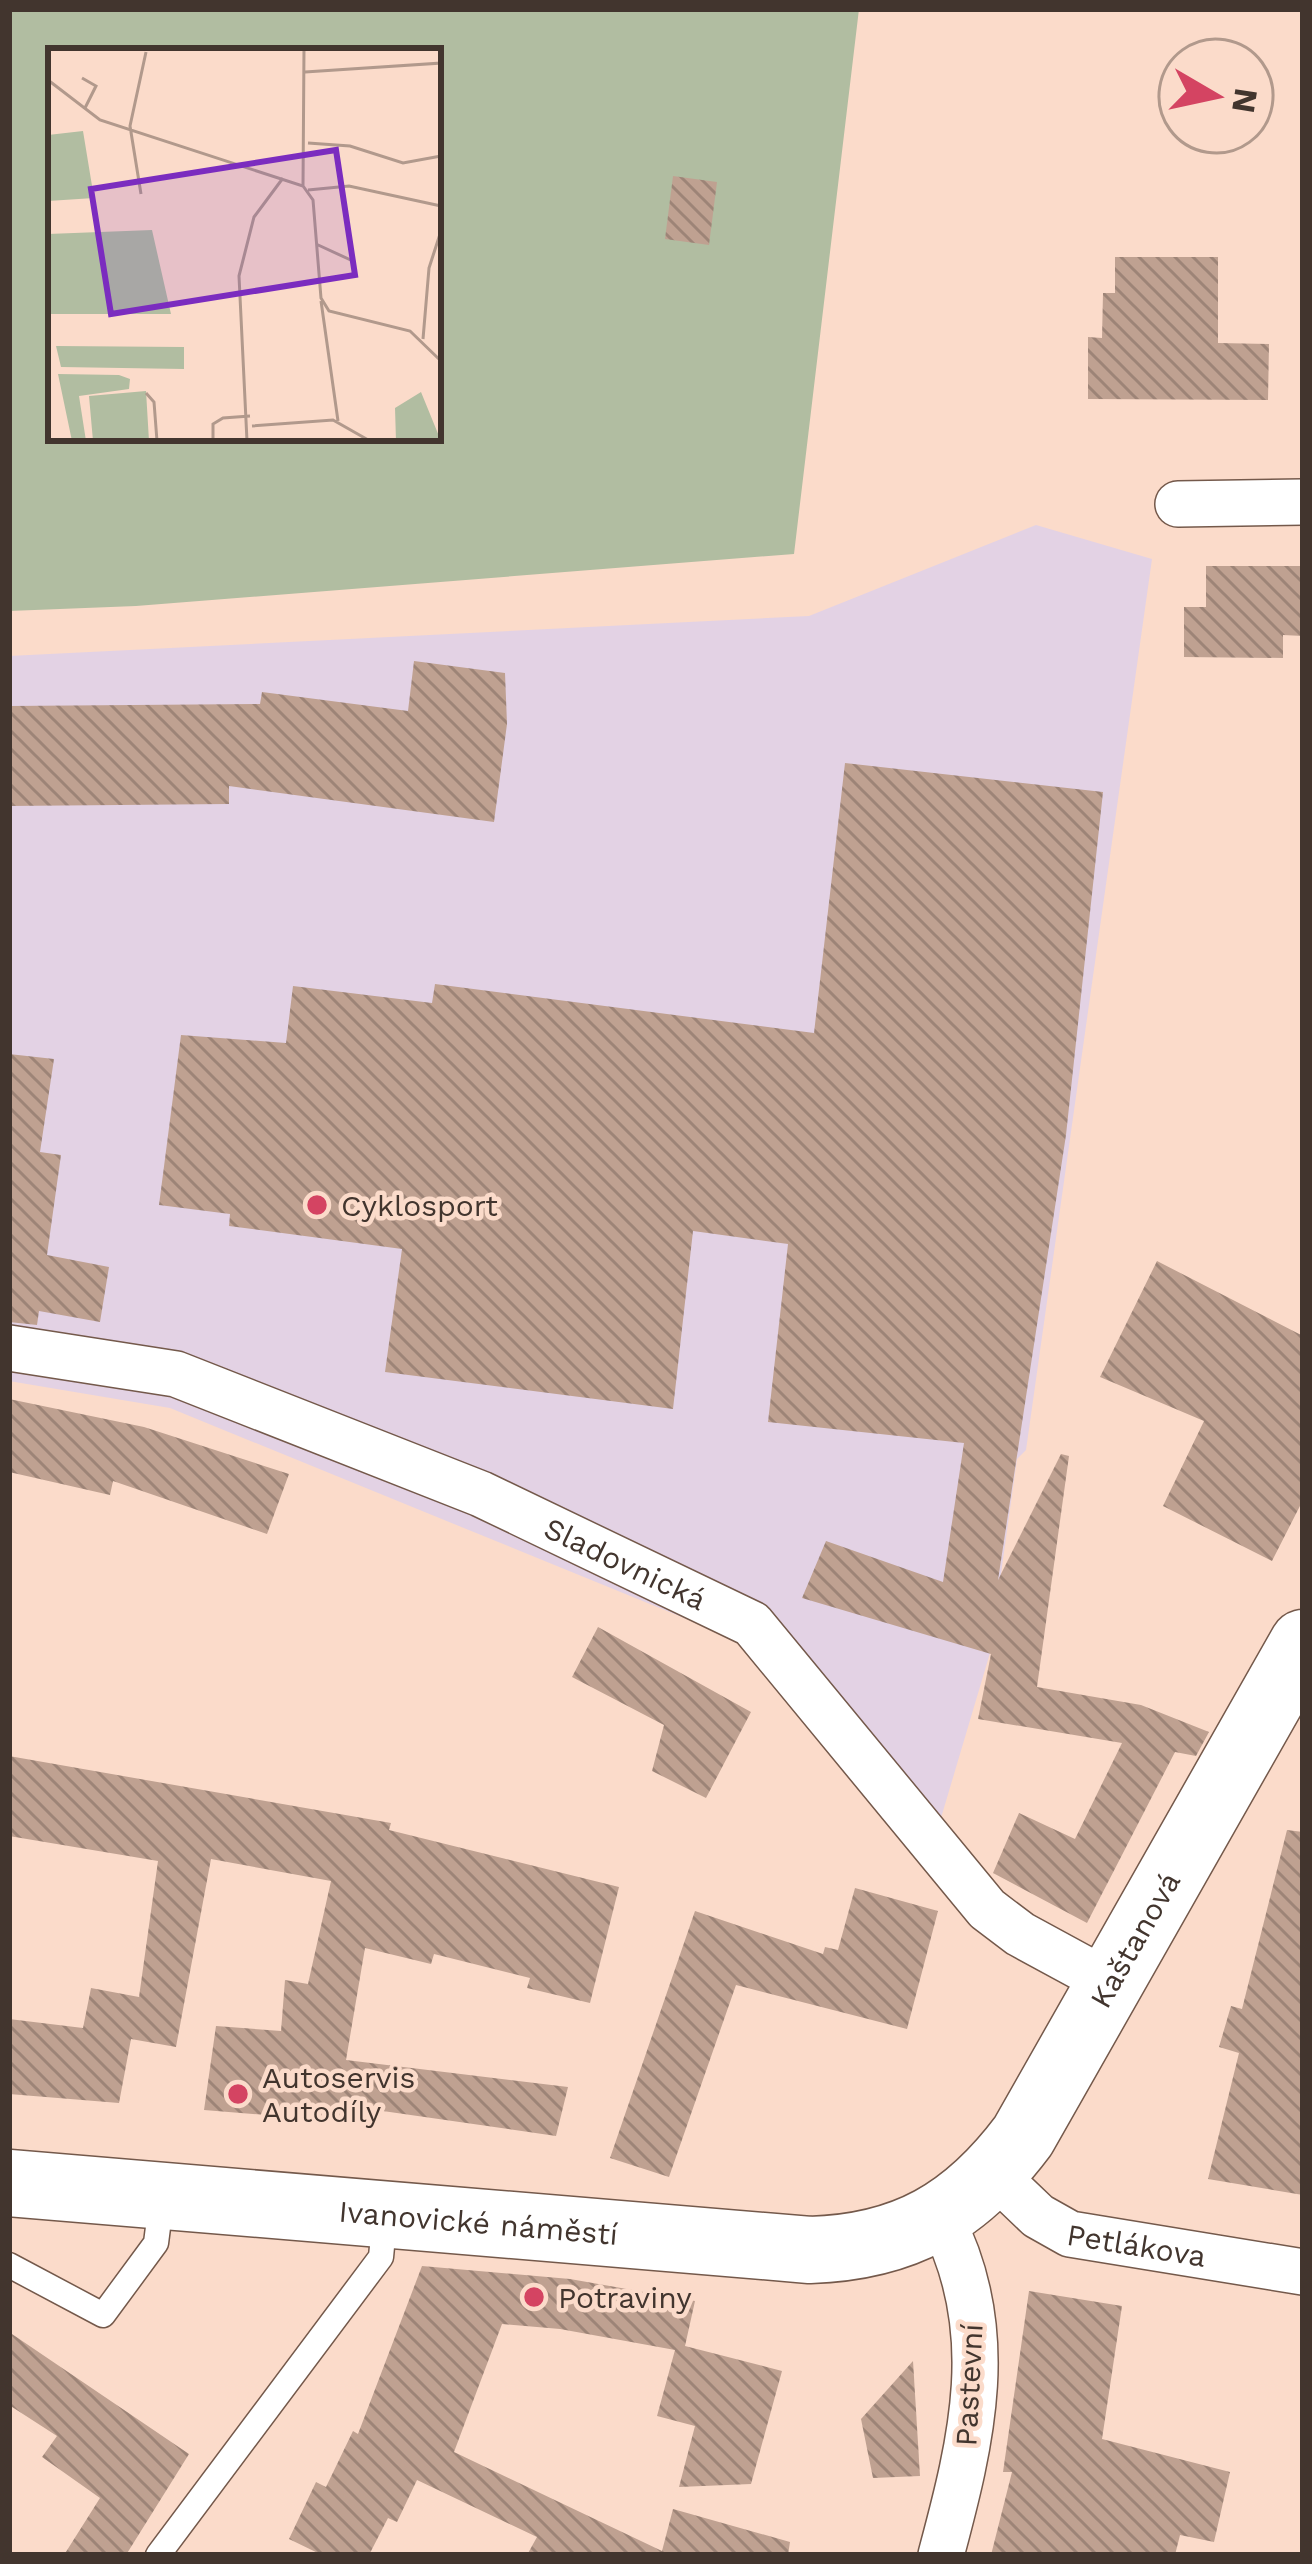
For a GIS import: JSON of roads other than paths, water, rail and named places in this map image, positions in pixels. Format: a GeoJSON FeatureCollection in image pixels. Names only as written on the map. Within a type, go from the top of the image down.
{"type":"FeatureCollection","features":[{"type":"Feature","properties":{"kind":"main road","name":"Kaštanová"},"geometry":{"type":"LineString","coordinates":[[940,2219],[994,2174],[1049,2095],[1303,1643]]}},
{"type":"Feature","properties":{"kind":"main road","name":"Ivanovické náměstí"},"geometry":{"type":"LineString","coordinates":[[9,2183],[810,2250],[888,2241],[940,2219]]}},
{"type":"Feature","properties":{"kind":"street"},"geometry":{"type":"LineString","coordinates":[[1178,504],[1303,502]]}},
{"type":"Feature","properties":{"kind":"street","name":"Sladovnická"},"geometry":{"type":"LineString","coordinates":[[9,1348],[176,1374],[481,1494],[752,1624],[987,1909],[1020,1934],[1112,1984]]}},
{"type":"Feature","properties":{"kind":"street","name":"Petlákova"},"geometry":{"type":"LineString","coordinates":[[994,2174],[1038,2216],[1070,2234],[1303,2272]]}},
{"type":"Feature","properties":{"kind":"street","name":"Pastevní"},"geometry":{"type":"LineString","coordinates":[[940,2219],[968,2277],[975,2331],[963,2474],[941,2555]]}},
{"type":"Feature","properties":{"kind":"lane"},"geometry":{"type":"LineString","coordinates":[[9,2265],[103,2315],[156,2243],[162,2194]]}},
{"type":"Feature","properties":{"kind":"lane"},"geometry":{"type":"LineString","coordinates":[[158,2555],[381,2257],[385,2212]]}},
{"type":"Feature","properties":{"kind":"place","name":"Cyklosport"},"geometry":{"type":"Point","coordinates":[317,1205]}},
{"type":"Feature","properties":{"kind":"place","name":"Autoservis Autodíly"},"geometry":{"type":"Point","coordinates":[238,2094]}},
{"type":"Feature","properties":{"kind":"place","name":"Potraviny"},"geometry":{"type":"Point","coordinates":[534,2297]}}]}
